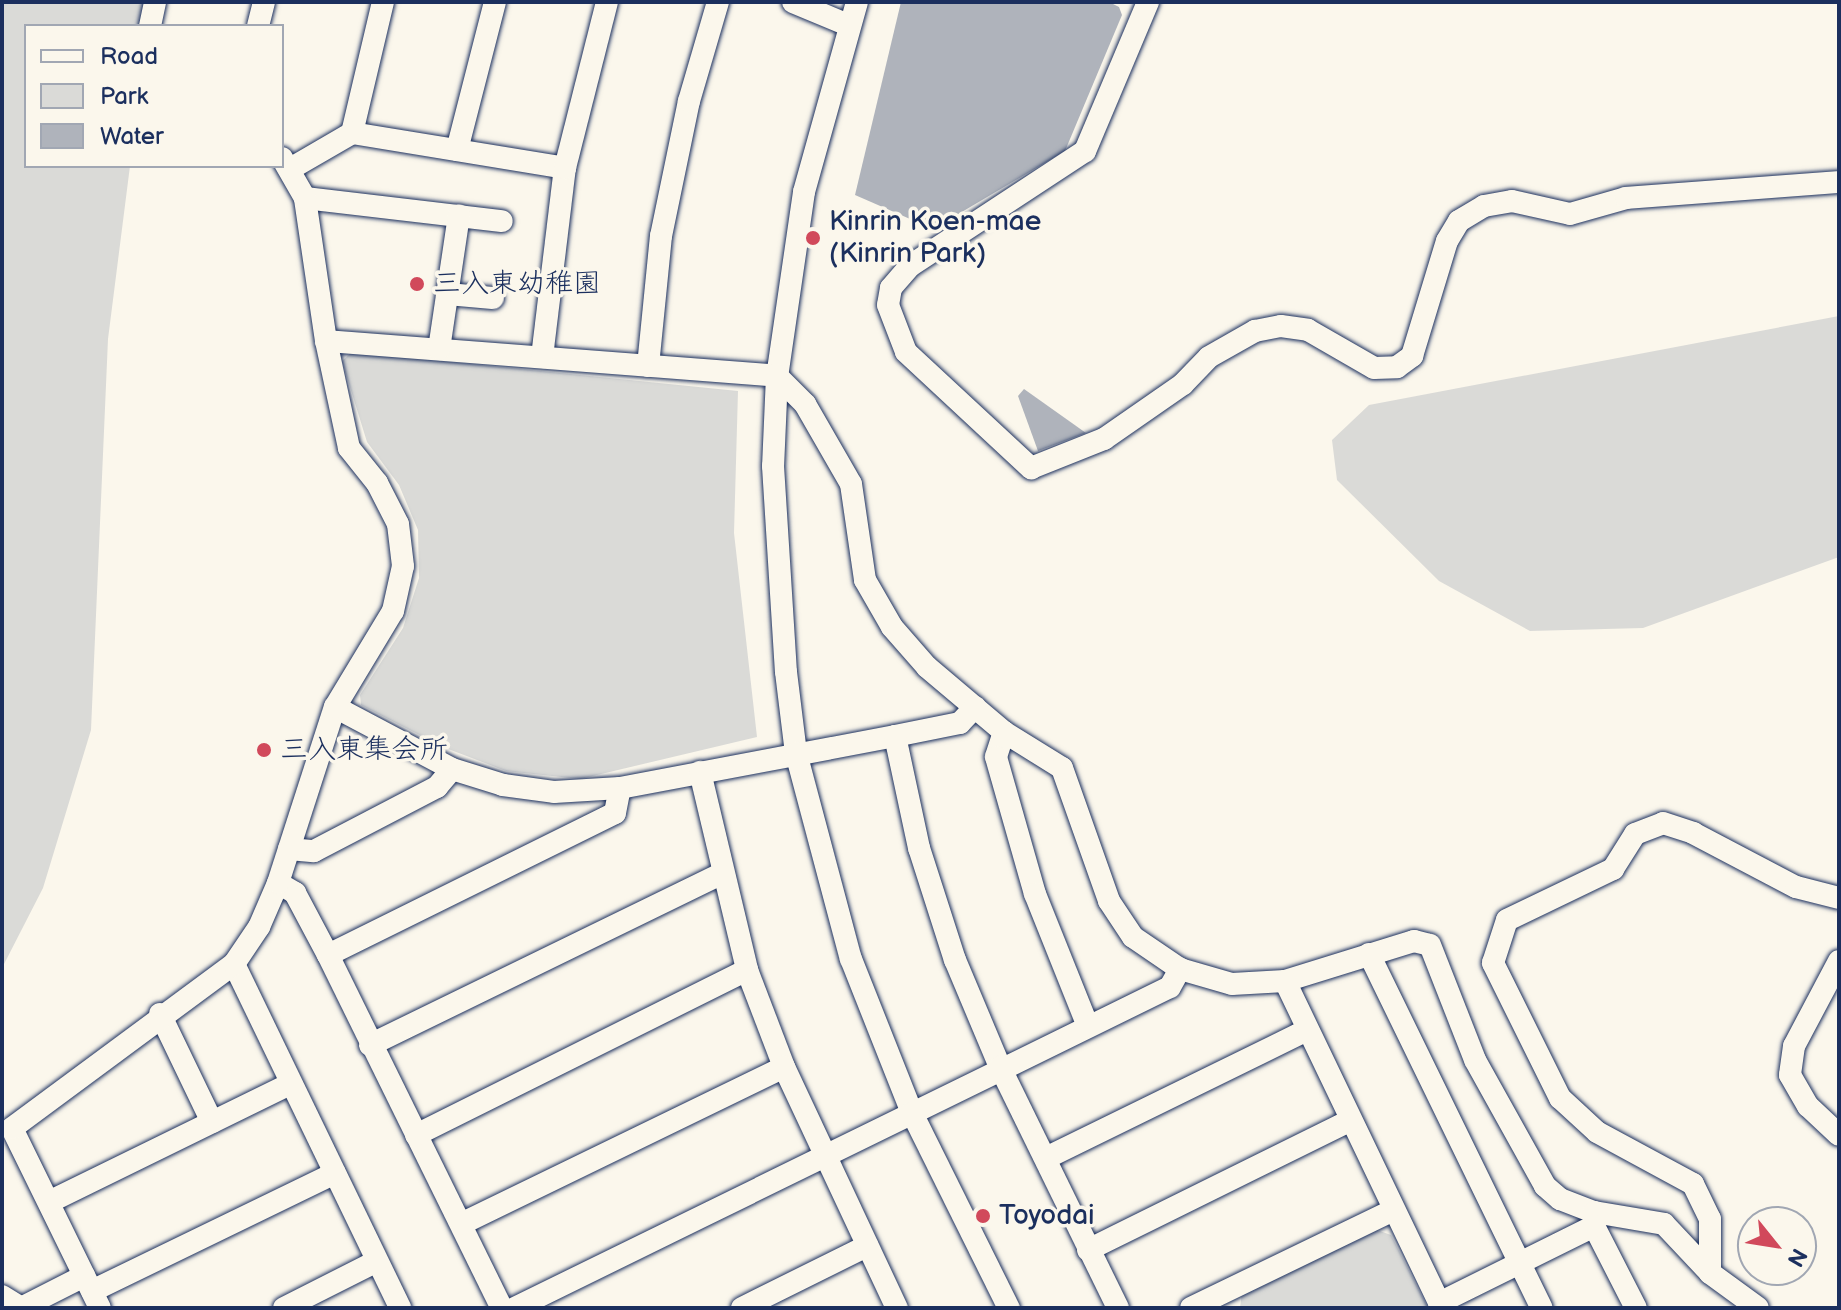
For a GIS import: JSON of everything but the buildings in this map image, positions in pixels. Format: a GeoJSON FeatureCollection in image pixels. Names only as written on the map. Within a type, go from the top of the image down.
{"type":"FeatureCollection","features":[{"type":"Feature","properties":{"kind":"street"},"geometry":{"type":"LineString","coordinates":[[150,24],[155,2]]}},
{"type":"Feature","properties":{"kind":"street"},"geometry":{"type":"LineString","coordinates":[[258,24],[264,2]]}},
{"type":"Feature","properties":{"kind":"street"},"geometry":{"type":"LineString","coordinates":[[352,133],[383,2]]}},
{"type":"Feature","properties":{"kind":"street"},"geometry":{"type":"LineString","coordinates":[[457,150],[495,2]]}},
{"type":"Feature","properties":{"kind":"street"},"geometry":{"type":"LineString","coordinates":[[542,357],[565,168],[607,2]]}},
{"type":"Feature","properties":{"kind":"street"},"geometry":{"type":"LineString","coordinates":[[648,366],[661,236],[689,101],[718,2]]}},
{"type":"Feature","properties":{"kind":"street"},"geometry":{"type":"LineString","coordinates":[[793,2],[848,25]]}},
{"type":"Feature","properties":{"kind":"street"},"geometry":{"type":"LineString","coordinates":[[857,2],[848,25],[804,192],[777,376],[777,561],[796,753],[851,959],[912,1113],[1009,1308]]}},
{"type":"Feature","properties":{"kind":"street"},"geometry":{"type":"LineString","coordinates":[[1148,2],[1085,151],[910,266],[891,288],[891,319],[906,352],[1031,468],[1104,439],[1183,384],[1209,357],[1255,331],[1281,326],[1308,330],[1374,368],[1397,367],[1412,356],[1447,241],[1459,221],[1484,206],[1512,201],[1570,214],[1626,198],[1839,182]]}},
{"type":"Feature","properties":{"kind":"street"},"geometry":{"type":"LineString","coordinates":[[92,1292],[49,1202],[7,1131],[160,1014],[234,964],[259,927],[278,883],[335,707],[393,611],[403,566],[398,524],[377,483],[349,448],[326,341],[305,198],[286,163],[352,133],[565,168]]}},
{"type":"Feature","properties":{"kind":"street"},"geometry":{"type":"LineString","coordinates":[[305,198],[502,221]]}},
{"type":"Feature","properties":{"kind":"street"},"geometry":{"type":"LineString","coordinates":[[439,349],[459,215]]}},
{"type":"Feature","properties":{"kind":"street"},"geometry":{"type":"LineString","coordinates":[[447,294],[493,298]]}},
{"type":"Feature","properties":{"kind":"street"},"geometry":{"type":"LineString","coordinates":[[326,341],[777,376],[805,404],[851,484],[865,580],[892,627],[927,667],[1004,732],[1062,768],[1109,901],[1133,937],[1180,969],[1232,984],[1285,981],[1414,941],[1430,945],[1475,1060],[1545,1186],[1560,1199],[1594,1219],[1664,1224],[1710,1273],[1752,1305]]}},
{"type":"Feature","properties":{"kind":"street"},"geometry":{"type":"LineString","coordinates":[[335,707],[452,769],[503,785],[554,792],[620,788],[960,723],[975,707]]}},
{"type":"Feature","properties":{"kind":"street"},"geometry":{"type":"LineString","coordinates":[[1004,732],[996,757],[1035,894],[1087,1024]]}},
{"type":"Feature","properties":{"kind":"street"},"geometry":{"type":"LineString","coordinates":[[895,736],[919,848],[946,932],[1000,1067],[1118,1308]]}},
{"type":"Feature","properties":{"kind":"street"},"geometry":{"type":"LineString","coordinates":[[289,849],[314,851],[437,787],[452,769]]}},
{"type":"Feature","properties":{"kind":"street"},"geometry":{"type":"LineString","coordinates":[[700,772],[720,874],[747,970],[784,1067],[897,1308]]}},
{"type":"Feature","properties":{"kind":"street"},"geometry":{"type":"LineString","coordinates":[[328,955],[615,813],[620,788]]}},
{"type":"Feature","properties":{"kind":"street"},"geometry":{"type":"LineString","coordinates":[[1710,1273],[1710,1219],[1693,1184],[1597,1132],[1560,1098],[1493,963],[1507,920],[1613,869],[1635,834],[1663,823],[1693,833],[1796,887],[1839,898]]}},
{"type":"Feature","properties":{"kind":"street"},"geometry":{"type":"LineString","coordinates":[[370,1045],[720,874]]}},
{"type":"Feature","properties":{"kind":"street"},"geometry":{"type":"LineString","coordinates":[[278,883],[295,893],[328,955],[502,1308]]}},
{"type":"Feature","properties":{"kind":"street"},"geometry":{"type":"LineString","coordinates":[[1369,954],[1542,1308]]}},
{"type":"Feature","properties":{"kind":"street"},"geometry":{"type":"LineString","coordinates":[[1839,961],[1794,1046],[1790,1075],[1808,1106],[1839,1135]]}},
{"type":"Feature","properties":{"kind":"street"},"geometry":{"type":"LineString","coordinates":[[234,964],[400,1308]]}},
{"type":"Feature","properties":{"kind":"street"},"geometry":{"type":"LineString","coordinates":[[515,1308],[1087,1024],[1170,987],[1180,969]]}},
{"type":"Feature","properties":{"kind":"street"},"geometry":{"type":"LineString","coordinates":[[416,1135],[747,970]]}},
{"type":"Feature","properties":{"kind":"street"},"geometry":{"type":"LineString","coordinates":[[1285,981],[1392,1211],[1441,1306],[1520,1266],[1594,1219]]}},
{"type":"Feature","properties":{"kind":"street"},"geometry":{"type":"LineString","coordinates":[[160,1014],[212,1122]]}},
{"type":"Feature","properties":{"kind":"street"},"geometry":{"type":"LineString","coordinates":[[1046,1158],[1307,1030]]}},
{"type":"Feature","properties":{"kind":"street"},"geometry":{"type":"LineString","coordinates":[[461,1224],[784,1067]]}},
{"type":"Feature","properties":{"kind":"street"},"geometry":{"type":"LineString","coordinates":[[49,1202],[290,1084]]}},
{"type":"Feature","properties":{"kind":"street"},"geometry":{"type":"LineString","coordinates":[[1088,1250],[1349,1121]]}},
{"type":"Feature","properties":{"kind":"street"},"geometry":{"type":"LineString","coordinates":[[2,1296],[21,1308],[92,1292],[335,1173]]}},
{"type":"Feature","properties":{"kind":"street"},"geometry":{"type":"LineString","coordinates":[[1191,1308],[1225,1300],[1392,1211]]}},
{"type":"Feature","properties":{"kind":"street"},"geometry":{"type":"LineString","coordinates":[[1594,1219],[1636,1308]]}},
{"type":"Feature","properties":{"kind":"street"},"geometry":{"type":"LineString","coordinates":[[742,1308],[867,1246]]}},
{"type":"Feature","properties":{"kind":"street"},"geometry":{"type":"LineString","coordinates":[[284,1308],[377,1261]]}},
{"type":"Feature","properties":{"kind":"green space"},"geometry":{"type":"Polygon","coordinates":[[[2,2],[151,2],[148,24],[24,24],[24,168],[130,168],[108,339],[91,730],[43,888],[2,968],[2,2]]]}},
{"type":"Feature","properties":{"kind":"green space"},"geometry":{"type":"Polygon","coordinates":[[[1839,316],[1839,557],[1643,628],[1530,631],[1439,581],[1337,480],[1332,440],[1369,405],[1839,316]]]}},
{"type":"Feature","properties":{"kind":"green space"},"geometry":{"type":"Polygon","coordinates":[[[352,352],[738,391],[734,533],[757,737],[580,779],[506,771],[443,747],[361,705],[360,695],[403,628],[419,578],[418,530],[399,485],[367,442],[342,361],[352,352]]]}},
{"type":"Feature","properties":{"kind":"green space"},"geometry":{"type":"Polygon","coordinates":[[[1377,1230],[1391,1235],[1428,1308],[1240,1308],[1242,1293],[1377,1230]]]}},
{"type":"Feature","properties":{"kind":"water"},"geometry":{"type":"Polygon","coordinates":[[[901,2],[1109,2],[1119,7],[1122,15],[1065,151],[933,229],[855,195],[901,2]]]}},
{"type":"Feature","properties":{"kind":"water"},"geometry":{"type":"Polygon","coordinates":[[[1024,389],[1086,433],[1038,451],[1018,396],[1024,389]]]}},
{"type":"Feature","properties":{"kind":"place","name":"Kinrin Koen-mae (Kinrin Park)"},"geometry":{"type":"Point","coordinates":[813,238]}},
{"type":"Feature","properties":{"kind":"place","name":"三入東幼稚園"},"geometry":{"type":"Point","coordinates":[417,284]}},
{"type":"Feature","properties":{"kind":"place","name":"三入東集会所"},"geometry":{"type":"Point","coordinates":[264,750]}},
{"type":"Feature","properties":{"kind":"place","name":"Toyodai"},"geometry":{"type":"Point","coordinates":[983,1216]}}]}
